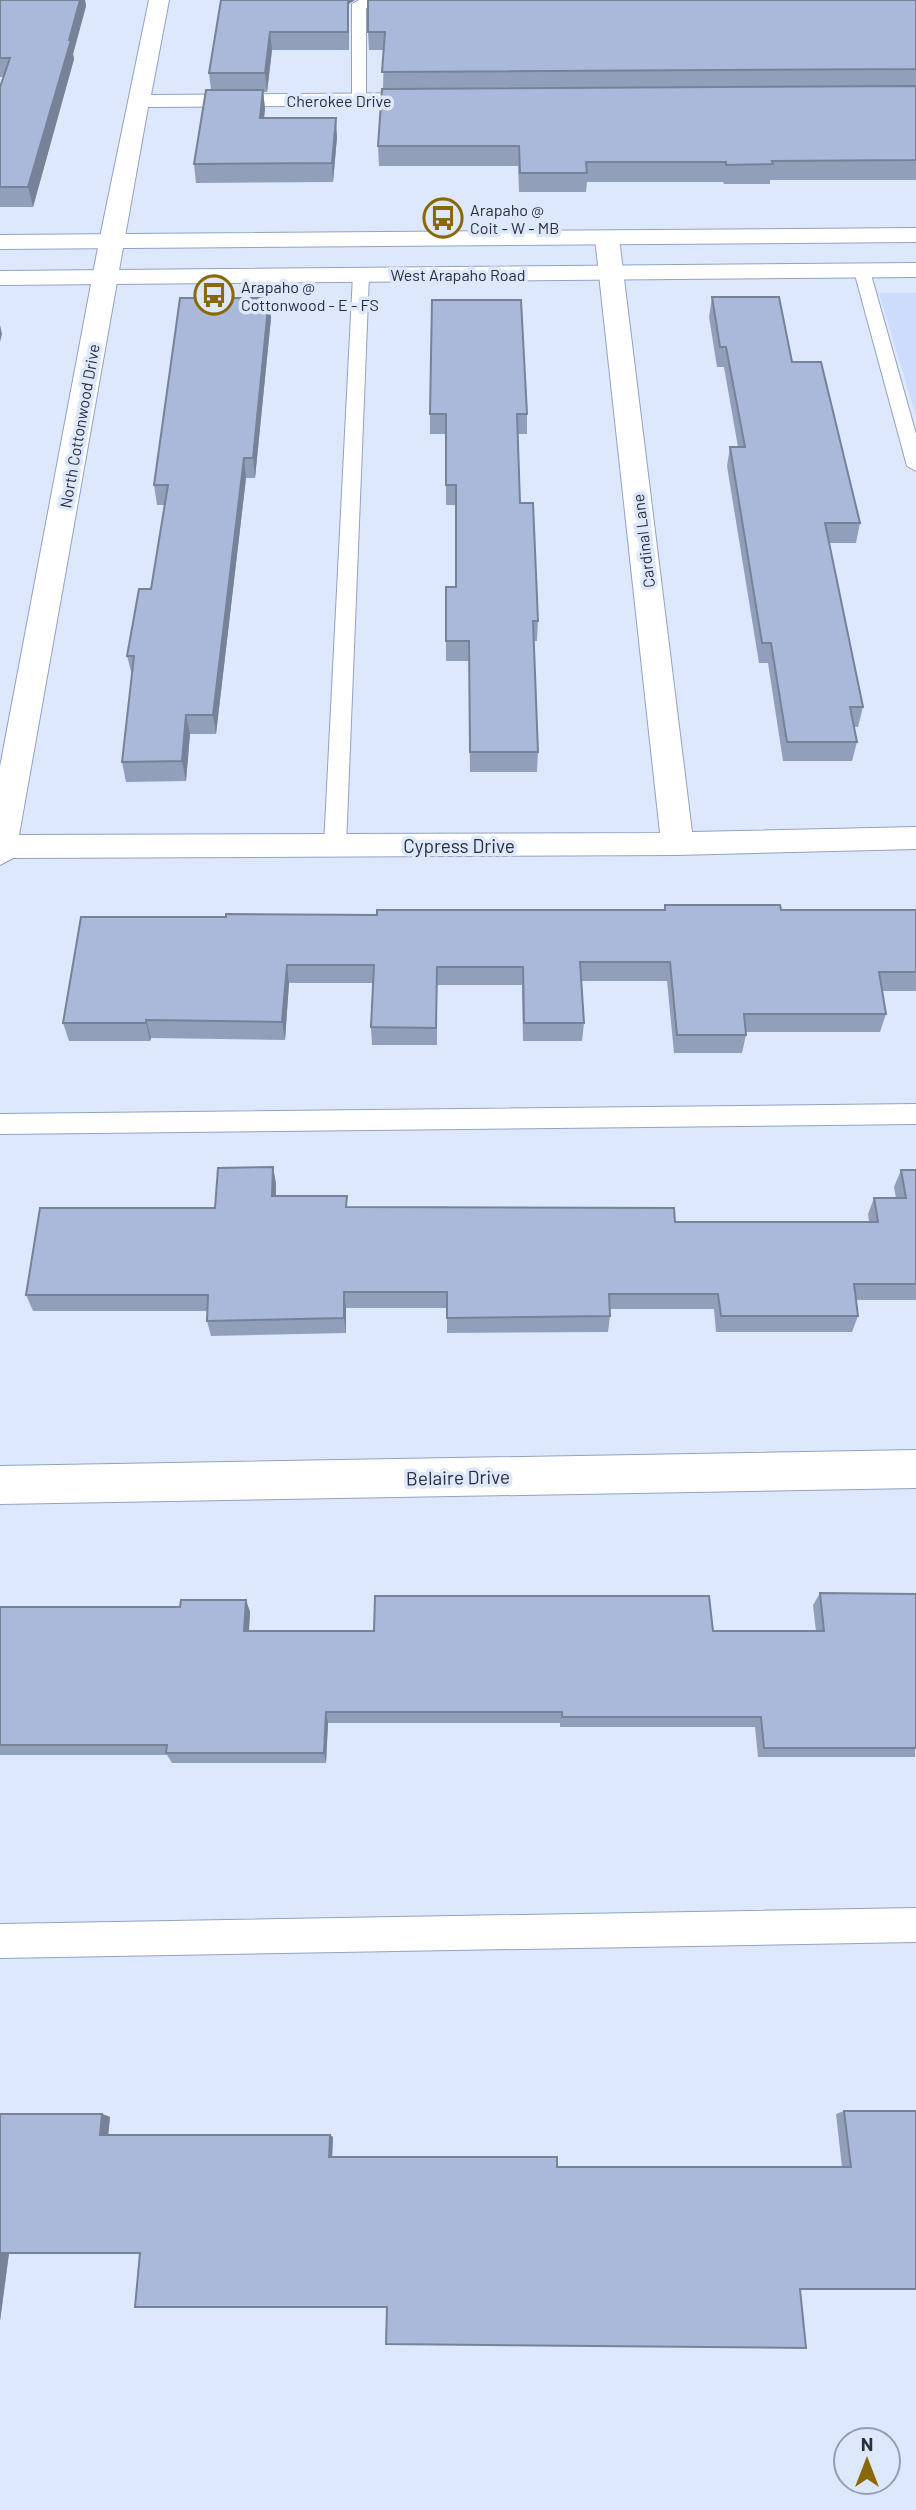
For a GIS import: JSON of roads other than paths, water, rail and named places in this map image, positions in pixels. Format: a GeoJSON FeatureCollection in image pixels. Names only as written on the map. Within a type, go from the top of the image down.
{"type":"FeatureCollection","features":[{"type":"Feature","properties":{"kind":"street","name":"North Cottonwood Drive"},"geometry":{"type":"LineString","coordinates":[[1,850],[111,242],[159,0]]}},
{"type":"Feature","properties":{"kind":"street","name":"Cherokee Drive"},"geometry":{"type":"LineString","coordinates":[[139,101],[457,99]]}},
{"type":"Feature","properties":{"kind":"street","name":"West Arapaho Road"},"geometry":{"type":"LineString","coordinates":[[0,242],[916,235]]}},
{"type":"Feature","properties":{"kind":"street","name":"Cardinal Lane"},"geometry":{"type":"LineString","coordinates":[[607,238],[677,844]]}},
{"type":"Feature","properties":{"kind":"street","name":"West Arapaho Road"},"geometry":{"type":"LineString","coordinates":[[0,278],[916,270]]}},
{"type":"Feature","properties":{"kind":"street","name":"Cypress Drive"},"geometry":{"type":"LineString","coordinates":[[1,850],[677,844],[916,838]]}},
{"type":"Feature","properties":{"kind":"street","name":"Belaire Drive"},"geometry":{"type":"LineString","coordinates":[[0,1485],[916,1469]]}},
{"type":"Feature","properties":{"kind":"lane"},"geometry":{"type":"LineString","coordinates":[[359,100],[359,2],[415,3]]}},
{"type":"Feature","properties":{"kind":"lane"},"geometry":{"type":"LineString","coordinates":[[862,271],[916,466]]}},
{"type":"Feature","properties":{"kind":"lane"},"geometry":{"type":"LineString","coordinates":[[335,846],[361,275]]}},
{"type":"Feature","properties":{"kind":"lane"},"geometry":{"type":"LineString","coordinates":[[0,1124],[916,1114]]}},
{"type":"Feature","properties":{"kind":"lane"},"geometry":{"type":"LineString","coordinates":[[0,1941],[916,1926]]}},
{"type":"Feature","properties":{"kind":"place","name":"Arapaho @ Coit - W - MB"},"geometry":{"type":"Point","coordinates":[443,218]}},
{"type":"Feature","properties":{"kind":"place","name":"Arapaho @ Cottonwood - E - FS"},"geometry":{"type":"Point","coordinates":[214,295]}}]}
